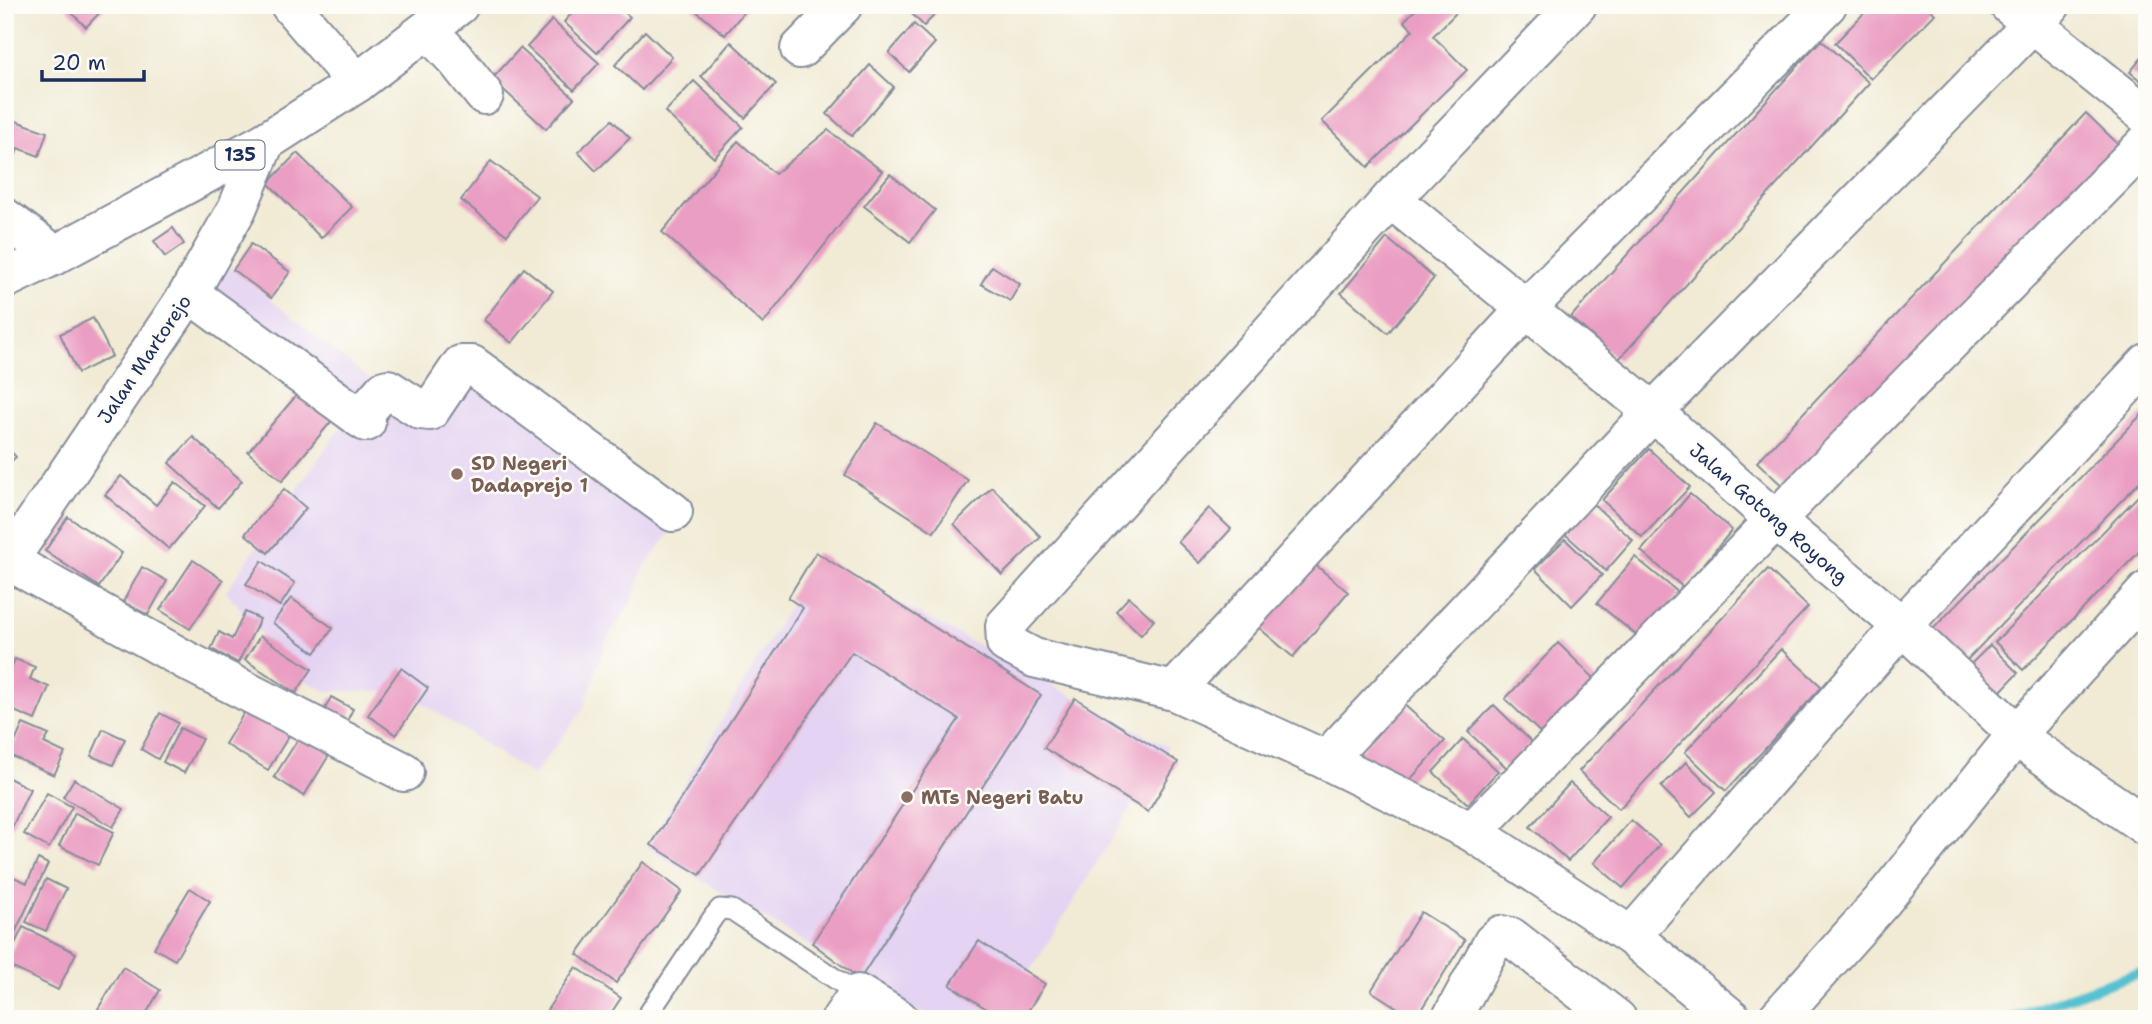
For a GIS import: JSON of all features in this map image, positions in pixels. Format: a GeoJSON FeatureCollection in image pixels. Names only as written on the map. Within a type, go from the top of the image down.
{"type":"FeatureCollection","features":[{"type":"Feature","properties":{"kind":"street"},"geometry":{"type":"LineString","coordinates":[[290,5],[357,83]]}},
{"type":"Feature","properties":{"kind":"street","name":"135"},"geometry":{"type":"LineString","coordinates":[[5,279],[55,256],[265,142],[357,83],[459,5]]}},
{"type":"Feature","properties":{"kind":"street"},"geometry":{"type":"LineString","coordinates":[[800,49],[843,5]]}},
{"type":"Feature","properties":{"kind":"street"},"geometry":{"type":"LineString","coordinates":[[1577,5],[1391,199],[1005,626],[1006,643],[1034,657],[1174,691],[1326,760],[1472,832],[1631,936],[1729,1018]]}},
{"type":"Feature","properties":{"kind":"street"},"geometry":{"type":"LineString","coordinates":[[1326,760],[2031,12],[2147,116]]}},
{"type":"Feature","properties":{"kind":"street"},"geometry":{"type":"LineString","coordinates":[[1174,691],[1525,310],[1805,13]]}},
{"type":"Feature","properties":{"kind":"street"},"geometry":{"type":"LineString","coordinates":[[428,30],[484,95]]}},
{"type":"Feature","properties":{"kind":"street","name":"Jalan Martorejo"},"geometry":{"type":"LineString","coordinates":[[7,563],[189,293],[237,209],[265,142]]}},
{"type":"Feature","properties":{"kind":"street"},"geometry":{"type":"LineString","coordinates":[[1472,832],[2147,142]]}},
{"type":"Feature","properties":{"kind":"street","name":"Jalan Gotong Royong"},"geometry":{"type":"LineString","coordinates":[[1391,199],[1653,412],[1775,520],[1902,626],[2031,747],[2143,818]]}},
{"type":"Feature","properties":{"kind":"street"},"geometry":{"type":"LineString","coordinates":[[5,218],[55,256]]}},
{"type":"Feature","properties":{"kind":"street"},"geometry":{"type":"LineString","coordinates":[[189,293],[363,420],[384,390],[388,389],[421,410],[430,411],[461,365],[472,365],[673,512]]}},
{"type":"Feature","properties":{"kind":"street"},"geometry":{"type":"LineString","coordinates":[[1631,936],[1902,626],[2147,363]]}},
{"type":"Feature","properties":{"kind":"street"},"geometry":{"type":"LineString","coordinates":[[7,563],[187,661],[404,772]]}},
{"type":"Feature","properties":{"kind":"street"},"geometry":{"type":"LineString","coordinates":[[1777,1019],[1883,900],[2017,734],[2147,591]]}},
{"type":"Feature","properties":{"kind":"street"},"geometry":{"type":"LineString","coordinates":[[1451,1019],[1493,942],[1501,935],[1511,937],[1617,1019]]}},
{"type":"Feature","properties":{"kind":"street"},"geometry":{"type":"LineString","coordinates":[[850,1006],[899,1019]]}},
{"type":"Feature","properties":{"kind":"lane"},"geometry":{"type":"LineString","coordinates":[[645,1019],[720,909],[732,910],[850,1006]]}},
{"type":"Feature","properties":{"kind":"shaded area","name":"SD Negeri Dadaprejo 1"},"geometry":{"type":"Polygon","coordinates":[[[230,267],[389,395],[428,423],[465,371],[676,525],[644,567],[634,598],[606,640],[583,710],[533,776],[404,691],[326,691],[296,676],[226,591],[345,421],[195,310],[230,267]]]}},
{"type":"Feature","properties":{"kind":"shaded area","name":"MTs Negeri Batu"},"geometry":{"type":"Polygon","coordinates":[[[817,559],[1168,747],[1001,1019],[931,1019],[647,847],[817,559]]]}},
{"type":"Feature","properties":{"kind":"building"},"geometry":{"type":"Polygon","coordinates":[[[64,5],[107,5],[86,27],[64,5]]]}},
{"type":"Feature","properties":{"kind":"building"},"geometry":{"type":"Polygon","coordinates":[[[579,5],[617,5],[630,17],[597,53],[564,22],[579,5]]]}},
{"type":"Feature","properties":{"kind":"building"},"geometry":{"type":"Polygon","coordinates":[[[689,5],[734,6],[750,5],[725,35],[689,5]]]}},
{"type":"Feature","properties":{"kind":"building"},"geometry":{"type":"Polygon","coordinates":[[[903,5],[944,5],[924,26],[903,5]]]}},
{"type":"Feature","properties":{"kind":"building"},"geometry":{"type":"Polygon","coordinates":[[[1420,5],[1464,5],[1433,36],[1467,70],[1368,167],[1322,121],[1413,30],[1404,21],[1420,5]]]}},
{"type":"Feature","properties":{"kind":"building"},"geometry":{"type":"Polygon","coordinates":[[[1872,5],[1927,5],[1935,14],[1871,79],[1835,43],[1872,5]]]}},
{"type":"Feature","properties":{"kind":"building"},"geometry":{"type":"Polygon","coordinates":[[[552,20],[599,63],[574,90],[527,47],[552,20]]]}},
{"type":"Feature","properties":{"kind":"building"},"geometry":{"type":"Polygon","coordinates":[[[914,24],[935,43],[909,72],[889,53],[914,24]]]}},
{"type":"Feature","properties":{"kind":"building"},"geometry":{"type":"Polygon","coordinates":[[[645,31],[672,57],[642,90],[615,65],[645,31]]]}},
{"type":"Feature","properties":{"kind":"building"},"geometry":{"type":"Polygon","coordinates":[[[1821,40],[1869,83],[1618,360],[1571,317],[1821,40]]]}},
{"type":"Feature","properties":{"kind":"building"},"geometry":{"type":"Polygon","coordinates":[[[731,42],[776,84],[745,118],[701,76],[731,42]]]}},
{"type":"Feature","properties":{"kind":"building"},"geometry":{"type":"Polygon","coordinates":[[[520,48],[574,98],[546,129],[492,79],[520,48]]]}},
{"type":"Feature","properties":{"kind":"building"},"geometry":{"type":"Polygon","coordinates":[[[2147,51],[2147,86],[2130,72],[2147,51]]]}},
{"type":"Feature","properties":{"kind":"building"},"geometry":{"type":"Polygon","coordinates":[[[870,65],[894,87],[852,136],[827,114],[870,65]]]}},
{"type":"Feature","properties":{"kind":"building"},"geometry":{"type":"Polygon","coordinates":[[[694,81],[743,127],[714,158],[665,112],[694,81]]]}},
{"type":"Feature","properties":{"kind":"building"},"geometry":{"type":"Polygon","coordinates":[[[2086,113],[2118,144],[1790,493],[1757,462],[2086,113]]]}},
{"type":"Feature","properties":{"kind":"building"},"geometry":{"type":"Polygon","coordinates":[[[5,117],[47,132],[39,156],[18,148],[15,157],[5,153],[5,117]]]}},
{"type":"Feature","properties":{"kind":"building"},"geometry":{"type":"Polygon","coordinates":[[[612,120],[630,138],[596,171],[578,152],[612,120]]]}},
{"type":"Feature","properties":{"kind":"building"},"geometry":{"type":"Polygon","coordinates":[[[828,130],[882,171],[763,324],[662,232],[738,141],[775,174],[828,130]]]}},
{"type":"Feature","properties":{"kind":"building"},"geometry":{"type":"Polygon","coordinates":[[[297,153],[352,207],[321,238],[268,183],[297,153]]]}},
{"type":"Feature","properties":{"kind":"building"},"geometry":{"type":"Polygon","coordinates":[[[491,161],[537,196],[507,235],[461,200],[491,161]]]}},
{"type":"Feature","properties":{"kind":"building"},"geometry":{"type":"Polygon","coordinates":[[[890,174],[935,210],[910,242],[864,206],[890,174]]]}},
{"type":"Feature","properties":{"kind":"building"},"geometry":{"type":"Polygon","coordinates":[[[173,228],[184,244],[165,257],[154,241],[173,228]]]}},
{"type":"Feature","properties":{"kind":"building"},"geometry":{"type":"Polygon","coordinates":[[[1387,238],[1434,278],[1388,333],[1341,293],[1387,238]]]}},
{"type":"Feature","properties":{"kind":"building"},"geometry":{"type":"Polygon","coordinates":[[[251,244],[290,272],[271,298],[233,270],[251,244]]]}},
{"type":"Feature","properties":{"kind":"building"},"geometry":{"type":"Polygon","coordinates":[[[992,266],[1020,284],[1010,301],[981,284],[992,266]]]}},
{"type":"Feature","properties":{"kind":"building"},"geometry":{"type":"Polygon","coordinates":[[[524,268],[553,291],[512,343],[484,320],[524,268]]]}},
{"type":"Feature","properties":{"kind":"building"},"geometry":{"type":"Polygon","coordinates":[[[93,318],[112,356],[78,373],[60,334],[93,318]]]}},
{"type":"Feature","properties":{"kind":"building"},"geometry":{"type":"Polygon","coordinates":[[[301,390],[334,418],[282,481],[248,452],[301,390]]]}},
{"type":"Feature","properties":{"kind":"building"},"geometry":{"type":"Polygon","coordinates":[[[2147,409],[2147,474],[1963,664],[1930,632],[2147,409]]]}},
{"type":"Feature","properties":{"kind":"building"},"geometry":{"type":"Polygon","coordinates":[[[877,423],[968,480],[934,532],[845,475],[877,423]]]}},
{"type":"Feature","properties":{"kind":"building"},"geometry":{"type":"Polygon","coordinates":[[[193,437],[242,481],[218,508],[169,463],[193,437]]]}},
{"type":"Feature","properties":{"kind":"building"},"geometry":{"type":"Polygon","coordinates":[[[5,445],[16,457],[5,467],[5,445]]]}},
{"type":"Feature","properties":{"kind":"building"},"geometry":{"type":"Polygon","coordinates":[[[1649,449],[1690,487],[1642,537],[1602,500],[1649,449]]]}},
{"type":"Feature","properties":{"kind":"building"},"geometry":{"type":"Polygon","coordinates":[[[121,476],[156,505],[175,482],[205,506],[169,549],[105,495],[121,476]]]}},
{"type":"Feature","properties":{"kind":"building"},"geometry":{"type":"Polygon","coordinates":[[[992,487],[1041,537],[1002,575],[954,524],[992,487]]]}},
{"type":"Feature","properties":{"kind":"building"},"geometry":{"type":"Polygon","coordinates":[[[2147,487],[2147,544],[2023,670],[1995,642],[2147,487]]]}},
{"type":"Feature","properties":{"kind":"building"},"geometry":{"type":"Polygon","coordinates":[[[284,489],[306,508],[268,553],[245,534],[284,489]]]}},
{"type":"Feature","properties":{"kind":"building"},"geometry":{"type":"Polygon","coordinates":[[[1690,494],[1732,530],[1684,588],[1641,551],[1690,494]]]}},
{"type":"Feature","properties":{"kind":"building"},"geometry":{"type":"Polygon","coordinates":[[[1592,503],[1633,540],[1606,571],[1565,534],[1592,503]]]}},
{"type":"Feature","properties":{"kind":"building"},"geometry":{"type":"Polygon","coordinates":[[[1209,508],[1231,529],[1200,563],[1178,542],[1209,508]]]}},
{"type":"Feature","properties":{"kind":"building"},"geometry":{"type":"Polygon","coordinates":[[[68,517],[122,553],[99,587],[45,551],[68,517]]]}},
{"type":"Feature","properties":{"kind":"building"},"geometry":{"type":"Polygon","coordinates":[[[1565,539],[1602,575],[1572,606],[1535,569],[1565,539]]]}},
{"type":"Feature","properties":{"kind":"building"},"geometry":{"type":"Polygon","coordinates":[[[816,552],[1041,695],[860,979],[812,943],[959,719],[852,652],[700,875],[651,845],[803,608],[788,598],[816,552]]]}},
{"type":"Feature","properties":{"kind":"building"},"geometry":{"type":"Polygon","coordinates":[[[1635,557],[1679,593],[1641,639],[1597,603],[1635,557]]]}},
{"type":"Feature","properties":{"kind":"building"},"geometry":{"type":"Polygon","coordinates":[[[193,560],[223,580],[190,629],[160,610],[193,560]]]}},
{"type":"Feature","properties":{"kind":"building"},"geometry":{"type":"Polygon","coordinates":[[[262,561],[295,583],[280,606],[246,584],[262,561]]]}},
{"type":"Feature","properties":{"kind":"building"},"geometry":{"type":"Polygon","coordinates":[[[1312,562],[1348,592],[1293,657],[1258,627],[1312,562]]]}},
{"type":"Feature","properties":{"kind":"building"},"geometry":{"type":"Polygon","coordinates":[[[142,567],[167,581],[148,615],[123,602],[142,567]]]}},
{"type":"Feature","properties":{"kind":"building"},"geometry":{"type":"Polygon","coordinates":[[[1768,569],[1808,607],[1619,809],[1579,771],[1768,569]]]}},
{"type":"Feature","properties":{"kind":"building"},"geometry":{"type":"Polygon","coordinates":[[[1129,597],[1154,620],[1141,635],[1116,611],[1129,597]]]}},
{"type":"Feature","properties":{"kind":"building"},"geometry":{"type":"Polygon","coordinates":[[[291,598],[333,628],[315,653],[273,623],[291,598]]]}},
{"type":"Feature","properties":{"kind":"building"},"geometry":{"type":"Polygon","coordinates":[[[245,612],[260,619],[238,663],[211,649],[219,632],[232,639],[245,612]]]}},
{"type":"Feature","properties":{"kind":"building"},"geometry":{"type":"Polygon","coordinates":[[[260,636],[312,669],[296,693],[245,660],[260,636]]]}},
{"type":"Feature","properties":{"kind":"building"},"geometry":{"type":"Polygon","coordinates":[[[1558,643],[1597,681],[1545,737],[1505,699],[1558,643]]]}},
{"type":"Feature","properties":{"kind":"building"},"geometry":{"type":"Polygon","coordinates":[[[1990,645],[2018,673],[1997,695],[1967,668],[1990,645]]]}},
{"type":"Feature","properties":{"kind":"building"},"geometry":{"type":"Polygon","coordinates":[[[1781,649],[1822,687],[1726,791],[1685,752],[1781,649]]]}},
{"type":"Feature","properties":{"kind":"building"},"geometry":{"type":"Polygon","coordinates":[[[15,659],[35,667],[30,679],[49,687],[35,720],[5,707],[5,682],[15,659]]]}},
{"type":"Feature","properties":{"kind":"building"},"geometry":{"type":"Polygon","coordinates":[[[401,668],[428,688],[396,735],[368,715],[401,668]]]}},
{"type":"Feature","properties":{"kind":"building"},"geometry":{"type":"Polygon","coordinates":[[[331,697],[353,709],[344,727],[322,715],[331,697]]]}},
{"type":"Feature","properties":{"kind":"building"},"geometry":{"type":"Polygon","coordinates":[[[1075,698],[1178,762],[1148,812],[1044,748],[1075,698]]]}},
{"type":"Feature","properties":{"kind":"building"},"geometry":{"type":"Polygon","coordinates":[[[250,703],[293,729],[268,770],[225,744],[250,703]]]}},
{"type":"Feature","properties":{"kind":"building"},"geometry":{"type":"Polygon","coordinates":[[[1402,703],[1445,741],[1399,792],[1357,754],[1402,703]]]}},
{"type":"Feature","properties":{"kind":"building"},"geometry":{"type":"Polygon","coordinates":[[[1494,705],[1532,742],[1508,769],[1468,732],[1494,705]]]}},
{"type":"Feature","properties":{"kind":"building"},"geometry":{"type":"Polygon","coordinates":[[[160,713],[178,723],[158,759],[141,749],[160,713]]]}},
{"type":"Feature","properties":{"kind":"building"},"geometry":{"type":"Polygon","coordinates":[[[23,724],[49,735],[44,743],[65,753],[54,775],[9,755],[23,724]]]}},
{"type":"Feature","properties":{"kind":"building"},"geometry":{"type":"Polygon","coordinates":[[[180,728],[202,739],[184,773],[163,762],[180,728]]]}},
{"type":"Feature","properties":{"kind":"building"},"geometry":{"type":"Polygon","coordinates":[[[103,729],[125,739],[113,765],[91,756],[103,729]]]}},
{"type":"Feature","properties":{"kind":"building"},"geometry":{"type":"Polygon","coordinates":[[[302,733],[331,752],[304,796],[274,777],[302,733]]]}},
{"type":"Feature","properties":{"kind":"building"},"geometry":{"type":"Polygon","coordinates":[[[1463,739],[1498,771],[1468,804],[1433,772],[1463,739]]]}},
{"type":"Feature","properties":{"kind":"building"},"geometry":{"type":"Polygon","coordinates":[[[1686,762],[1716,792],[1691,817],[1661,787],[1686,762]]]}},
{"type":"Feature","properties":{"kind":"building"},"geometry":{"type":"Polygon","coordinates":[[[5,776],[30,789],[12,827],[5,823],[5,776]]]}},
{"type":"Feature","properties":{"kind":"building"},"geometry":{"type":"Polygon","coordinates":[[[74,779],[124,809],[113,827],[63,797],[74,779]]]}},
{"type":"Feature","properties":{"kind":"building"},"geometry":{"type":"Polygon","coordinates":[[[1570,783],[1608,817],[1568,861],[1530,827],[1570,783]]]}},
{"type":"Feature","properties":{"kind":"building"},"geometry":{"type":"Polygon","coordinates":[[[47,793],[72,807],[49,848],[24,834],[47,793]]]}},
{"type":"Feature","properties":{"kind":"building"},"geometry":{"type":"Polygon","coordinates":[[[75,813],[114,832],[98,865],[59,846],[75,813]]]}},
{"type":"Feature","properties":{"kind":"building"},"geometry":{"type":"Polygon","coordinates":[[[1631,820],[1660,845],[1623,888],[1594,863],[1631,820]]]}},
{"type":"Feature","properties":{"kind":"building"},"geometry":{"type":"Polygon","coordinates":[[[38,859],[48,864],[5,953],[5,873],[27,883],[38,859]]]}},
{"type":"Feature","properties":{"kind":"building"},"geometry":{"type":"Polygon","coordinates":[[[643,862],[682,891],[616,983],[577,954],[643,862]]]}},
{"type":"Feature","properties":{"kind":"building"},"geometry":{"type":"Polygon","coordinates":[[[46,879],[66,889],[46,931],[26,922],[46,879]]]}},
{"type":"Feature","properties":{"kind":"building"},"geometry":{"type":"Polygon","coordinates":[[[190,888],[210,901],[175,960],[154,948],[190,888]]]}},
{"type":"Feature","properties":{"kind":"building"},"geometry":{"type":"Polygon","coordinates":[[[1421,912],[1465,940],[1415,1019],[1371,991],[1421,912]]]}},
{"type":"Feature","properties":{"kind":"building"},"geometry":{"type":"Polygon","coordinates":[[[23,927],[76,953],[58,990],[5,964],[23,927]]]}},
{"type":"Feature","properties":{"kind":"building"},"geometry":{"type":"Polygon","coordinates":[[[979,941],[1045,984],[1023,1019],[1002,1019],[950,985],[979,941]]]}},
{"type":"Feature","properties":{"kind":"building"},"geometry":{"type":"Polygon","coordinates":[[[123,967],[160,990],[143,1019],[92,1019],[123,967]]]}},
{"type":"Feature","properties":{"kind":"building"},"geometry":{"type":"Polygon","coordinates":[[[576,967],[621,998],[607,1019],[541,1019],[576,967]]]}},
{"type":"Feature","properties":{"kind":"waterway"},"geometry":{"type":"LineString","coordinates":[[2007,1019],[2147,970]]}},
{"type":"Feature","properties":{"kind":"place","name":"SD Negeri Dadaprejo 1"},"geometry":{"type":"Point","coordinates":[457,474]}},
{"type":"Feature","properties":{"kind":"place","name":"MTs Negeri Batu"},"geometry":{"type":"Point","coordinates":[907,797]}}]}
